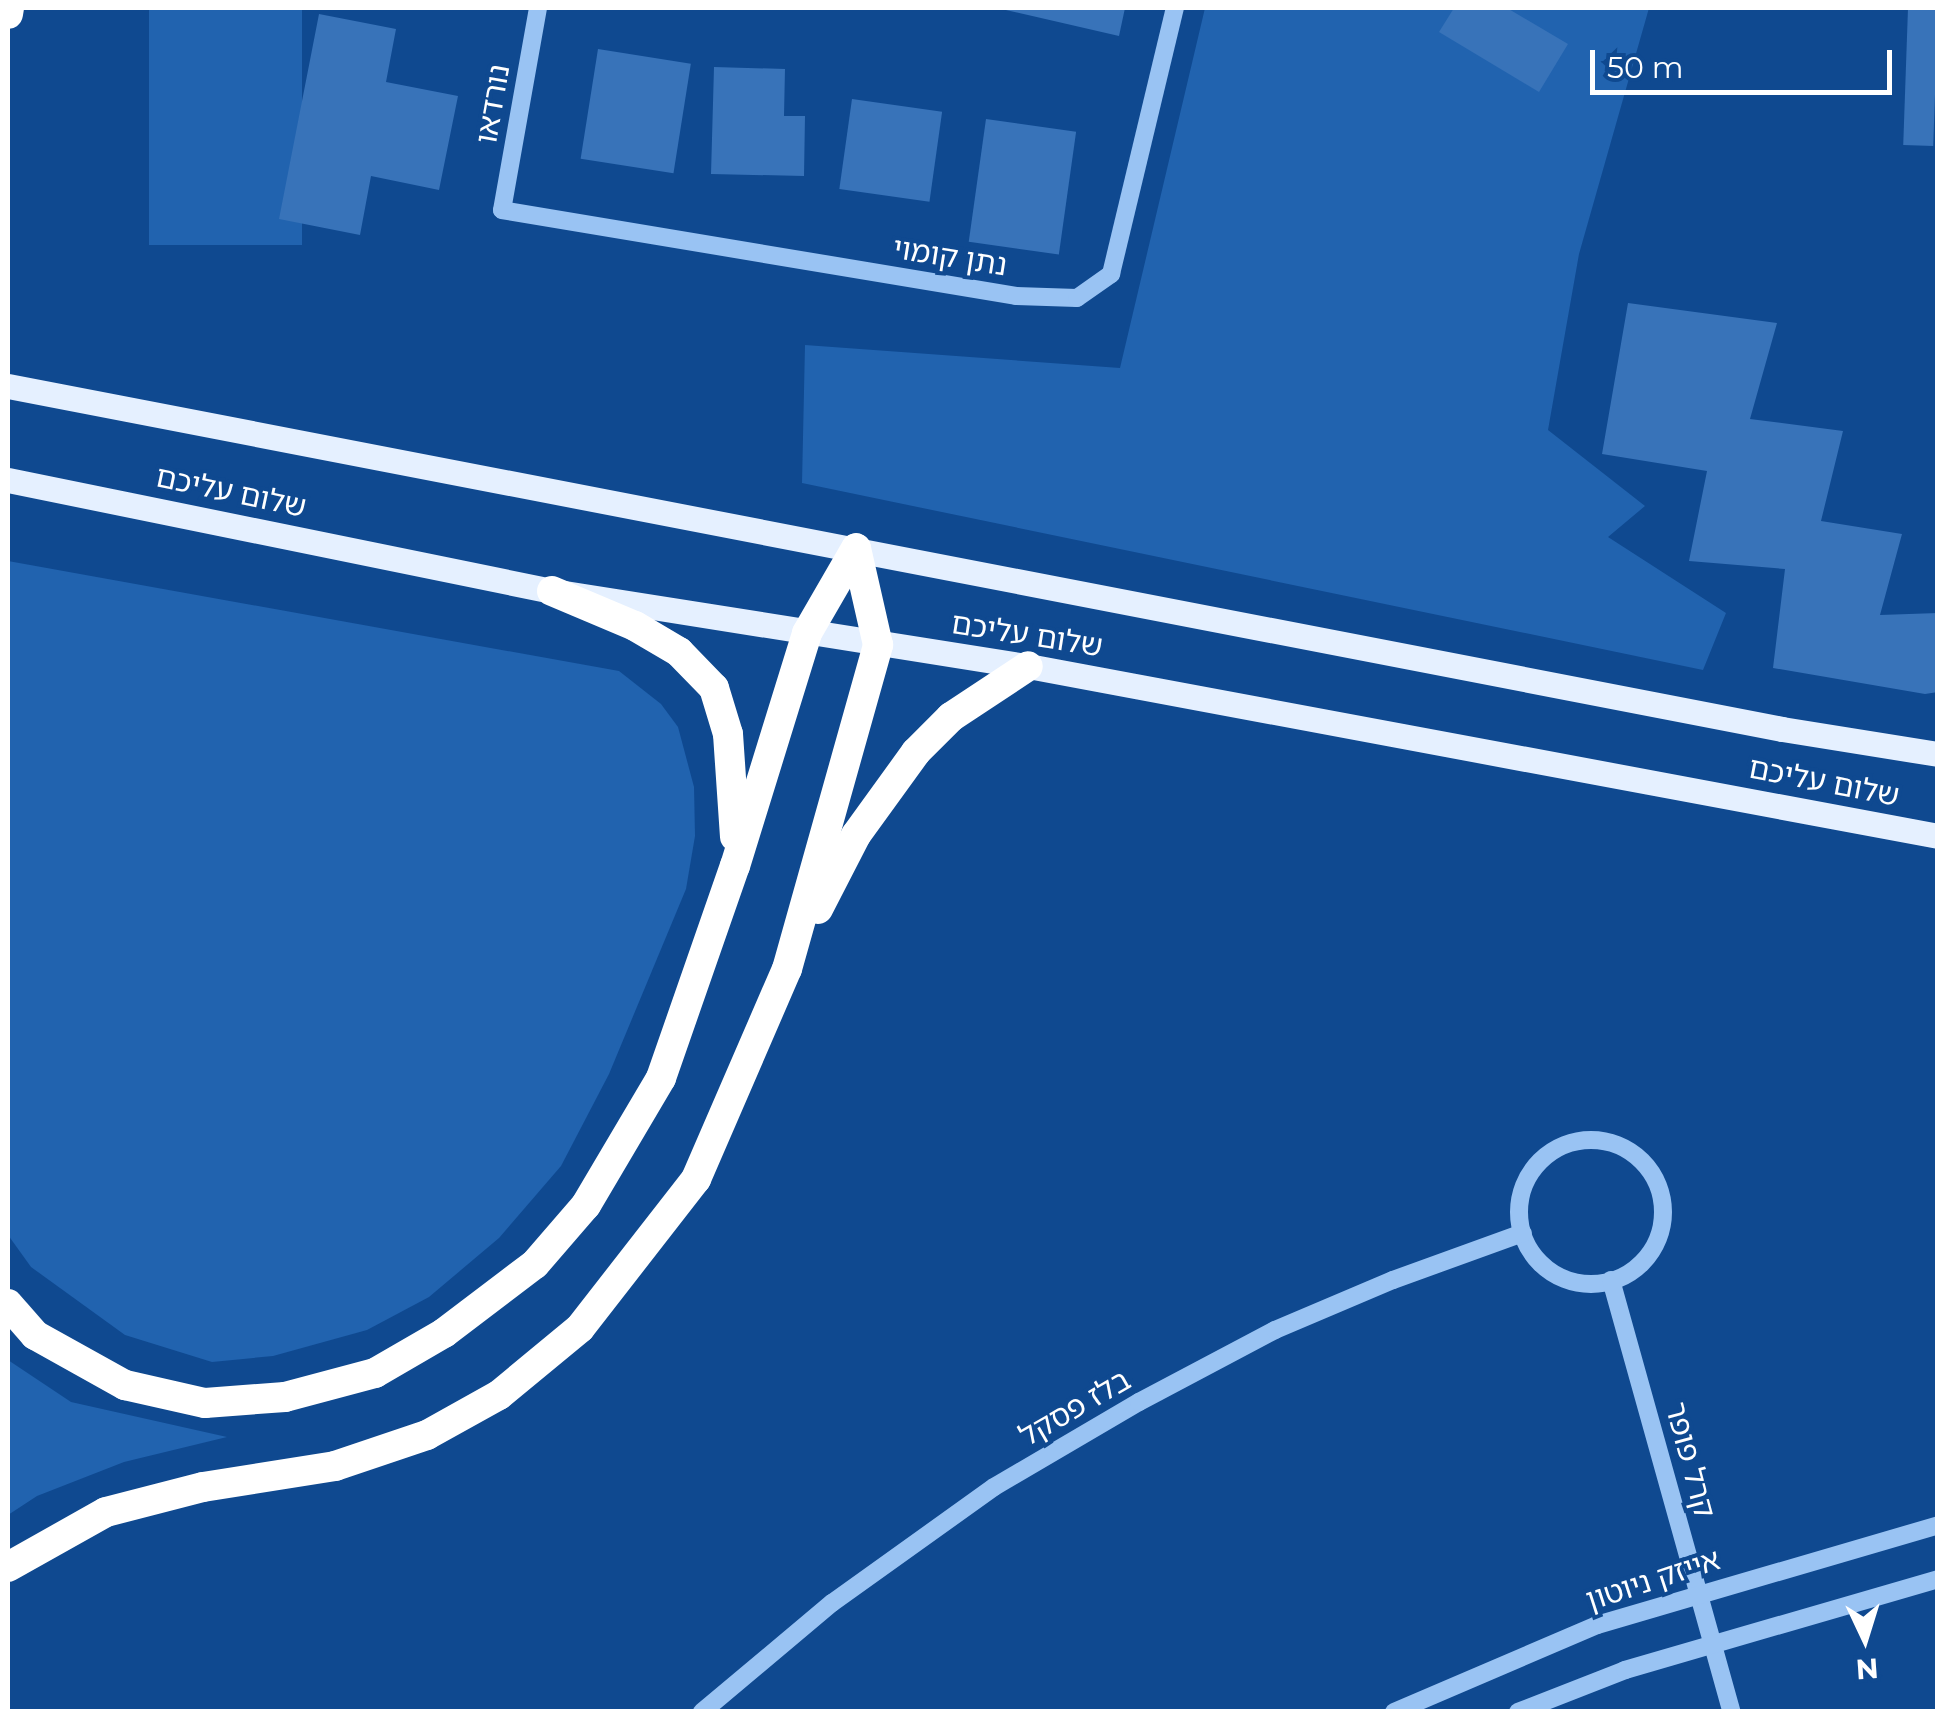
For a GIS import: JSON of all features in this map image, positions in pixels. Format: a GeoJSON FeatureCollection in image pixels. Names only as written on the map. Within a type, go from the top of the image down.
{"type":"FeatureCollection","features":[{"type":"Feature","properties":{"kind":"highway"},"geometry":{"type":"LineString","coordinates":[[8,1304],[35,1336],[125,1385],[205,1403],[285,1398],[375,1373],[444,1333],[535,1264],[586,1205],[622,1150],[661,1078],[735,866],[806,633],[856,548]]}},
{"type":"Feature","properties":{"kind":"highway"},"geometry":{"type":"LineString","coordinates":[[786,970],[878,645],[856,548]]}},
{"type":"Feature","properties":{"kind":"highway"},"geometry":{"type":"LineString","coordinates":[[552,591],[636,626],[678,652],[714,688],[728,734],[734,789],[735,866]]}},
{"type":"Feature","properties":{"kind":"highway"},"geometry":{"type":"LineString","coordinates":[[8,1567],[106,1512],[203,1487],[335,1466],[427,1435],[499,1394],[580,1328],[696,1179],[786,970],[856,834],[916,752],[951,718],[1028,666]]}},
{"type":"Feature","properties":{"kind":"main road","name":"שלום עליכם"},"geometry":{"type":"LineString","coordinates":[[8,386],[1782,729],[1938,754]]}},
{"type":"Feature","properties":{"kind":"main road","name":"שלום עליכם"},"geometry":{"type":"LineString","coordinates":[[8,480],[552,591],[1028,666],[1938,836]]}},
{"type":"Feature","properties":{"kind":"street","name":"נורדאו"},"geometry":{"type":"LineString","coordinates":[[502,210],[538,8]]}},
{"type":"Feature","properties":{"kind":"street","name":"נתן קומוי"},"geometry":{"type":"LineString","coordinates":[[502,210],[1016,296],[1077,298],[1111,274],[1175,8]]}},
{"type":"Feature","properties":{"kind":"street"},"geometry":{"type":"LineString","coordinates":[[1586,1139],[1613,1143],[1638,1157],[1656,1180],[1664,1207],[1660,1234],[1646,1259],[1596,1285],[1568,1281],[1543,1267],[1523,1234],[1518,1218],[1522,1188],[1536,1164],[1558,1147],[1586,1139]]}},
{"type":"Feature","properties":{"kind":"street","name":"בלז פסקל"},"geometry":{"type":"LineString","coordinates":[[702,1712],[832,1603],[897,1556],[994,1487],[1107,1420],[1275,1330],[1393,1280],[1523,1234]]}},
{"type":"Feature","properties":{"kind":"street","name":"קרל פופר"},"geometry":{"type":"LineString","coordinates":[[1612,1280],[1732,1712]]}},
{"type":"Feature","properties":{"kind":"street","name":"אייזק ניוטון"},"geometry":{"type":"LineString","coordinates":[[1394,1712],[1597,1625],[1938,1525]]}},
{"type":"Feature","properties":{"kind":"street"},"geometry":{"type":"LineString","coordinates":[[1518,1712],[1626,1670],[1938,1579]]}},
{"type":"Feature","properties":{"kind":"shaded area"},"geometry":{"type":"Polygon","coordinates":[[[149,8],[302,8],[302,245],[149,245],[149,8]]]}},
{"type":"Feature","properties":{"kind":"shaded area"},"geometry":{"type":"Polygon","coordinates":[[[1205,8],[1649,8],[1579,254],[1548,430],[1645,506],[1608,537],[1726,613],[1703,670],[802,483],[805,345],[1120,368],[1205,8]]]}},
{"type":"Feature","properties":{"kind":"shaded area"},"geometry":{"type":"Polygon","coordinates":[[[8,561],[619,671],[661,704],[678,727],[694,787],[695,836],[686,889],[609,1074],[561,1166],[499,1238],[429,1297],[367,1330],[273,1356],[212,1362],[125,1335],[31,1267],[8,1235],[8,561]]]}},
{"type":"Feature","properties":{"kind":"shaded area"},"geometry":{"type":"Polygon","coordinates":[[[8,1360],[71,1402],[227,1437],[124,1462],[37,1496],[8,1515],[8,1360]]]}},
{"type":"Feature","properties":{"kind":"building"},"geometry":{"type":"Polygon","coordinates":[[[997,8],[1125,8],[1119,36],[997,8]]]}},
{"type":"Feature","properties":{"kind":"building"},"geometry":{"type":"Polygon","coordinates":[[[1454,8],[1507,8],[1568,44],[1539,92],[1439,32],[1454,8]]]}},
{"type":"Feature","properties":{"kind":"building"},"geometry":{"type":"Polygon","coordinates":[[[1908,8],[1938,9],[1933,146],[1903,145],[1908,8]]]}},
{"type":"Feature","properties":{"kind":"building"},"geometry":{"type":"Polygon","coordinates":[[[319,14],[396,29],[386,82],[458,96],[439,190],[371,176],[360,235],[279,219],[319,14]]]}},
{"type":"Feature","properties":{"kind":"building"},"geometry":{"type":"Polygon","coordinates":[[[598,49],[691,64],[673,173],[581,159],[598,49]]]}},
{"type":"Feature","properties":{"kind":"building"},"geometry":{"type":"Polygon","coordinates":[[[714,67],[785,69],[784,116],[805,116],[804,176],[711,174],[714,67]]]}},
{"type":"Feature","properties":{"kind":"building"},"geometry":{"type":"Polygon","coordinates":[[[852,99],[942,112],[929,202],[839,189],[852,99]]]}},
{"type":"Feature","properties":{"kind":"building"},"geometry":{"type":"Polygon","coordinates":[[[986,119],[1076,132],[1059,254],[969,242],[986,119]]]}},
{"type":"Feature","properties":{"kind":"building"},"geometry":{"type":"Polygon","coordinates":[[[1628,303],[1777,323],[1750,419],[1843,431],[1821,521],[1902,534],[1880,615],[1938,613],[1938,692],[1925,694],[1773,668],[1785,569],[1689,561],[1707,471],[1602,454],[1628,303]]]}}]}
